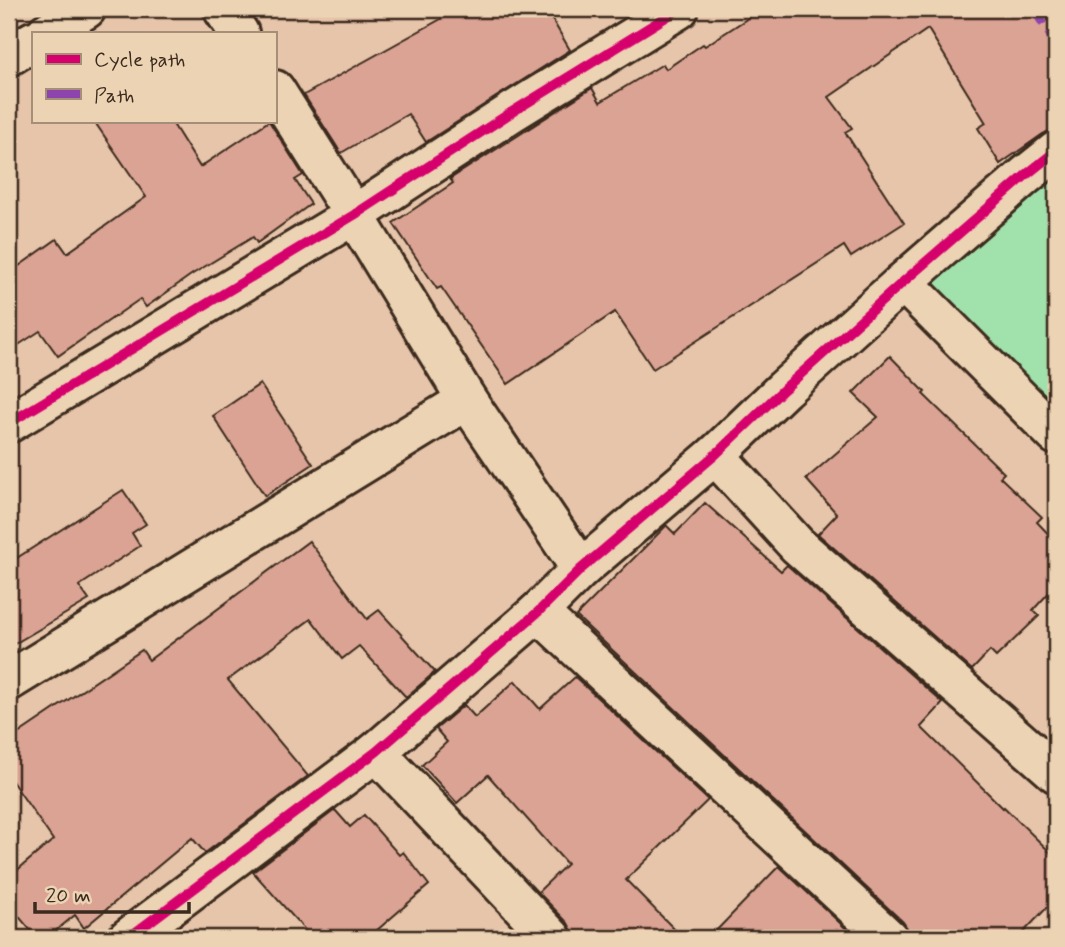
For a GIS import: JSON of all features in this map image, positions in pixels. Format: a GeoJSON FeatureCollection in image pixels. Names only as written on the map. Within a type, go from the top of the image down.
{"type":"FeatureCollection","features":[{"type":"Feature","properties":{"kind":"street"},"geometry":{"type":"LineString","coordinates":[[48,32],[86,9]]}},
{"type":"Feature","properties":{"kind":"street"},"geometry":{"type":"LineString","coordinates":[[223,9],[238,32]]}},
{"type":"Feature","properties":{"kind":"street"},"geometry":{"type":"LineString","coordinates":[[9,423],[355,215],[512,112],[679,9]]}},
{"type":"Feature","properties":{"kind":"street"},"geometry":{"type":"LineString","coordinates":[[9,56],[32,42]]}},
{"type":"Feature","properties":{"kind":"street"},"geometry":{"type":"LineString","coordinates":[[276,92],[355,215],[467,400],[581,569]]}},
{"type":"Feature","properties":{"kind":"street"},"geometry":{"type":"LineString","coordinates":[[128,938],[376,752],[538,612],[581,569],[715,455],[784,388],[903,282],[1056,151]]}},
{"type":"Feature","properties":{"kind":"street"},"geometry":{"type":"LineString","coordinates":[[903,282],[1056,435]]}},
{"type":"Feature","properties":{"kind":"street"},"geometry":{"type":"LineString","coordinates":[[9,681],[467,400]]}},
{"type":"Feature","properties":{"kind":"street"},"geometry":{"type":"LineString","coordinates":[[715,455],[797,545],[1056,773]]}},
{"type":"Feature","properties":{"kind":"street"},"geometry":{"type":"LineString","coordinates":[[538,612],[888,938]]}},
{"type":"Feature","properties":{"kind":"street"},"geometry":{"type":"LineString","coordinates":[[376,752],[552,938]]}},
{"type":"Feature","properties":{"kind":"green space"},"geometry":{"type":"Polygon","coordinates":[[[1056,177],[1056,412],[924,288],[1045,183],[1056,177]]]}},
{"type":"Feature","properties":{"kind":"building"},"geometry":{"type":"Polygon","coordinates":[[[459,9],[546,9],[570,50],[426,142],[408,114],[341,153],[304,95],[459,9]]]}},
{"type":"Feature","properties":{"kind":"building"},"geometry":{"type":"Polygon","coordinates":[[[762,9],[1056,9],[1056,130],[1043,134],[1000,164],[978,128],[986,123],[928,29],[829,97],[852,128],[845,132],[904,223],[851,257],[844,246],[653,369],[615,312],[508,384],[441,287],[437,289],[393,223],[453,183],[450,179],[592,88],[600,102],[663,64],[666,69],[762,9]]]}},
{"type":"Feature","properties":{"kind":"building"},"geometry":{"type":"Polygon","coordinates":[[[95,122],[172,122],[200,167],[270,122],[303,175],[295,180],[311,204],[257,243],[253,237],[191,275],[146,307],[140,299],[58,356],[40,331],[9,351],[9,273],[57,239],[67,253],[146,197],[95,122]]]}},
{"type":"Feature","properties":{"kind":"building"},"geometry":{"type":"Polygon","coordinates":[[[890,356],[925,392],[923,394],[1004,473],[1000,477],[1042,517],[1037,522],[1056,542],[1056,585],[1033,610],[1039,616],[996,657],[990,651],[972,670],[818,534],[837,514],[806,479],[878,417],[853,393],[890,356]]]}},
{"type":"Feature","properties":{"kind":"building"},"geometry":{"type":"Polygon","coordinates":[[[260,384],[313,464],[265,496],[213,416],[260,384]]]}},
{"type":"Feature","properties":{"kind":"building"},"geometry":{"type":"Polygon","coordinates":[[[123,490],[146,524],[132,533],[140,546],[79,586],[89,600],[9,647],[9,563],[123,490]]]}},
{"type":"Feature","properties":{"kind":"building"},"geometry":{"type":"Polygon","coordinates":[[[705,503],[781,571],[787,565],[943,703],[921,727],[1056,858],[1056,898],[1018,938],[909,938],[909,931],[903,922],[576,616],[666,525],[675,534],[705,503]]]}},
{"type":"Feature","properties":{"kind":"building"},"geometry":{"type":"Polygon","coordinates":[[[309,541],[367,619],[379,610],[435,672],[406,697],[359,646],[342,659],[311,619],[228,680],[308,776],[205,853],[192,838],[84,928],[75,915],[47,938],[37,938],[9,905],[9,877],[53,840],[9,777],[9,740],[142,650],[149,660],[309,541]]]}},
{"type":"Feature","properties":{"kind":"building"},"geometry":{"type":"Polygon","coordinates":[[[575,677],[708,800],[626,880],[683,938],[575,938],[568,923],[538,892],[567,864],[488,775],[457,803],[422,765],[447,742],[436,729],[464,705],[475,717],[515,681],[540,709],[575,677]]]}},
{"type":"Feature","properties":{"kind":"building"},"geometry":{"type":"Polygon","coordinates":[[[335,810],[350,827],[364,815],[399,855],[403,852],[429,885],[368,938],[312,938],[253,872],[335,810]]]}},
{"type":"Feature","properties":{"kind":"building"},"geometry":{"type":"Polygon","coordinates":[[[779,866],[856,938],[709,938],[779,866]]]}},
{"type":"Feature","properties":{"kind":"marked path"},"geometry":{"type":"LineString","coordinates":[[1034,9],[1056,44]]}},
{"type":"Feature","properties":{"kind":"cycle path"},"geometry":{"type":"LineString","coordinates":[[9,423],[354,215],[512,112],[679,9]]}},
{"type":"Feature","properties":{"kind":"cycle path"},"geometry":{"type":"LineString","coordinates":[[128,938],[376,752],[538,612],[581,569],[715,455],[903,282],[1056,151]]}}]}
